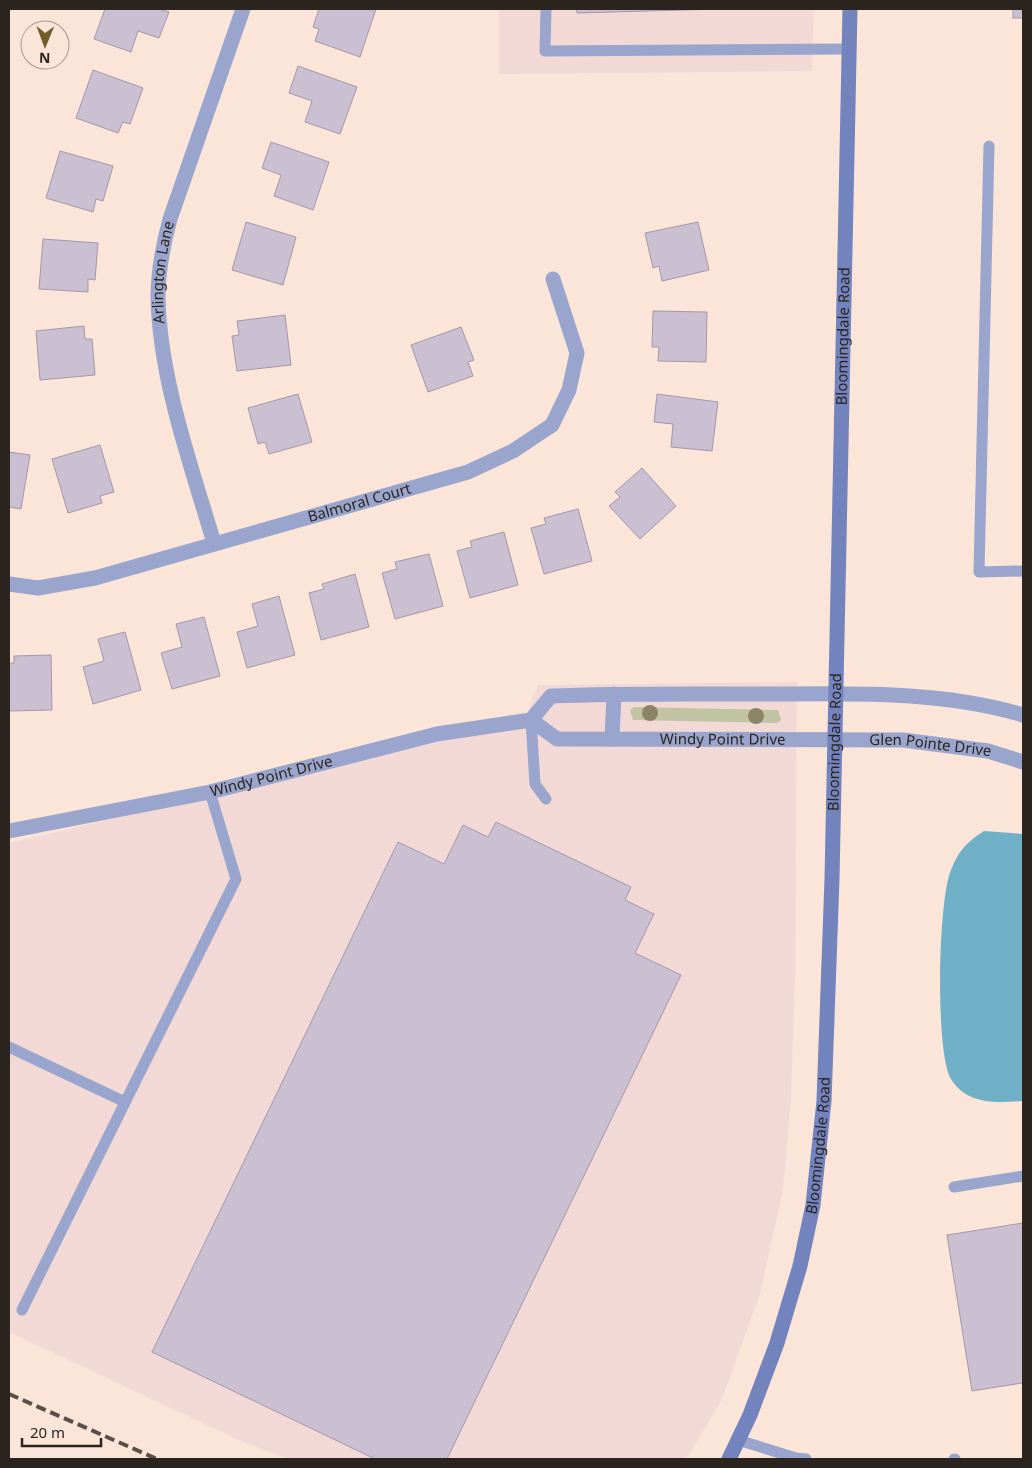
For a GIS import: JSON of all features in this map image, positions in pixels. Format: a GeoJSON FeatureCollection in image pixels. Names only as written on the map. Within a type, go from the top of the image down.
{"type":"FeatureCollection","features":[{"type":"Feature","properties":{"kind":"main road","name":"Bloomingdale Road"},"geometry":{"type":"LineString","coordinates":[[729,1459],[766,1375],[790,1306],[807,1236],[816,1178],[824,1101],[830,962],[850,9]]}},
{"type":"Feature","properties":{"kind":"street","name":"Arlington Lane"},"geometry":{"type":"LineString","coordinates":[[214,543],[169,383],[160,330],[158,297],[162,249],[170,219],[243,9]]}},
{"type":"Feature","properties":{"kind":"street","name":"Balmoral Court"},"geometry":{"type":"LineString","coordinates":[[9,584],[38,588],[95,578],[468,472],[512,452],[552,425],[569,390],[577,353],[552,279]]}},
{"type":"Feature","properties":{"kind":"street"},"geometry":{"type":"LineString","coordinates":[[612,739],[614,694]]}},
{"type":"Feature","properties":{"kind":"street"},"geometry":{"type":"LineString","coordinates":[[531,720],[551,696],[614,694],[836,694],[939,697],[1023,715]]}},
{"type":"Feature","properties":{"kind":"street","name":"Windy Point Drive"},"geometry":{"type":"LineString","coordinates":[[9,831],[210,792],[436,734],[531,720],[557,739],[835,739]]}},
{"type":"Feature","properties":{"kind":"street","name":"Glen Pointe Drive"},"geometry":{"type":"LineString","coordinates":[[835,739],[919,741],[988,751],[1023,762]]}},
{"type":"Feature","properties":{"kind":"lane"},"geometry":{"type":"LineString","coordinates":[[546,9],[545,51],[849,49]]}},
{"type":"Feature","properties":{"kind":"lane"},"geometry":{"type":"LineString","coordinates":[[989,146],[979,572],[1023,571]]}},
{"type":"Feature","properties":{"kind":"lane"},"geometry":{"type":"LineString","coordinates":[[531,720],[534,784],[546,799]]}},
{"type":"Feature","properties":{"kind":"lane"},"geometry":{"type":"LineString","coordinates":[[22,1310],[236,879],[210,792]]}},
{"type":"Feature","properties":{"kind":"lane"},"geometry":{"type":"LineString","coordinates":[[9,1047],[126,1102]]}},
{"type":"Feature","properties":{"kind":"lane"},"geometry":{"type":"LineString","coordinates":[[954,1187],[1023,1176]]}},
{"type":"Feature","properties":{"kind":"lane"},"geometry":{"type":"LineString","coordinates":[[738,1440],[796,1458],[806,1459]]}},
{"type":"Feature","properties":{"kind":"shaded area"},"geometry":{"type":"Polygon","coordinates":[[[499,9],[814,9],[812,71],[499,74],[499,9]]]}},
{"type":"Feature","properties":{"kind":"shaded area"},"geometry":{"type":"Polygon","coordinates":[[[797,682],[795,977],[791,1099],[783,1189],[760,1294],[721,1402],[686,1459],[288,1459],[245,1443],[9,1332],[9,843],[524,722],[538,685],[797,682]]]}},
{"type":"Feature","properties":{"kind":"green space"},"geometry":{"type":"Polygon","coordinates":[[[634,707],[778,710],[781,720],[777,723],[633,720],[630,710],[634,707]]]}},
{"type":"Feature","properties":{"kind":"water"},"geometry":{"type":"Polygon","coordinates":[[[984,831],[1023,834],[1023,1101],[993,1102],[965,1094],[951,1079],[942,1039],[941,942],[947,886],[951,870],[960,852],[968,843],[984,831]]]}},
{"type":"Feature","properties":{"kind":"building"},"geometry":{"type":"Polygon","coordinates":[[[105,9],[159,9],[169,12],[159,38],[138,31],[131,52],[94,39],[105,9]]]}},
{"type":"Feature","properties":{"kind":"building"},"geometry":{"type":"Polygon","coordinates":[[[319,9],[376,9],[360,57],[315,41],[319,29],[313,27],[319,9]]]}},
{"type":"Feature","properties":{"kind":"building"},"geometry":{"type":"Polygon","coordinates":[[[577,9],[719,9],[577,13],[577,9]]]}},
{"type":"Feature","properties":{"kind":"building"},"geometry":{"type":"Polygon","coordinates":[[[1013,9],[1023,9],[1023,18],[1013,18],[1013,9]]]}},
{"type":"Feature","properties":{"kind":"building"},"geometry":{"type":"Polygon","coordinates":[[[298,66],[357,87],[340,134],[305,122],[312,101],[289,93],[298,66]]]}},
{"type":"Feature","properties":{"kind":"building"},"geometry":{"type":"Polygon","coordinates":[[[93,70],[143,88],[130,124],[123,122],[118,133],[76,118],[93,70]]]}},
{"type":"Feature","properties":{"kind":"building"},"geometry":{"type":"Polygon","coordinates":[[[271,142],[329,162],[313,210],[274,196],[281,175],[262,168],[271,142]]]}},
{"type":"Feature","properties":{"kind":"building"},"geometry":{"type":"Polygon","coordinates":[[[60,151],[113,166],[103,201],[96,199],[93,212],[46,198],[60,151]]]}},
{"type":"Feature","properties":{"kind":"building"},"geometry":{"type":"Polygon","coordinates":[[[246,222],[296,237],[283,285],[232,270],[246,222]]]}},
{"type":"Feature","properties":{"kind":"building"},"geometry":{"type":"Polygon","coordinates":[[[698,222],[709,270],[662,281],[659,266],[653,268],[645,233],[698,222]]]}},
{"type":"Feature","properties":{"kind":"building"},"geometry":{"type":"Polygon","coordinates":[[[43,239],[98,243],[95,280],[88,279],[88,292],[39,289],[43,239]]]}},
{"type":"Feature","properties":{"kind":"building"},"geometry":{"type":"Polygon","coordinates":[[[653,311],[707,312],[706,362],[658,361],[659,347],[652,347],[653,311]]]}},
{"type":"Feature","properties":{"kind":"building"},"geometry":{"type":"Polygon","coordinates":[[[285,315],[291,365],[237,371],[232,336],[239,335],[237,321],[285,315]]]}},
{"type":"Feature","properties":{"kind":"building"},"geometry":{"type":"Polygon","coordinates":[[[84,326],[85,339],[92,339],[95,375],[40,380],[36,331],[84,326]]]}},
{"type":"Feature","properties":{"kind":"building"},"geometry":{"type":"Polygon","coordinates":[[[461,327],[474,360],[468,362],[473,376],[428,392],[411,345],[461,327]]]}},
{"type":"Feature","properties":{"kind":"building"},"geometry":{"type":"Polygon","coordinates":[[[298,394],[312,442],[269,454],[265,442],[258,444],[248,408],[298,394]]]}},
{"type":"Feature","properties":{"kind":"building"},"geometry":{"type":"Polygon","coordinates":[[[657,394],[718,402],[712,451],[671,447],[673,424],[654,422],[657,394]]]}},
{"type":"Feature","properties":{"kind":"building"},"geometry":{"type":"Polygon","coordinates":[[[100,445],[114,492],[100,496],[102,503],[68,513],[52,459],[100,445]]]}},
{"type":"Feature","properties":{"kind":"building"},"geometry":{"type":"Polygon","coordinates":[[[9,452],[30,455],[21,509],[9,507],[9,452]]]}},
{"type":"Feature","properties":{"kind":"building"},"geometry":{"type":"Polygon","coordinates":[[[642,468],[676,506],[640,539],[609,506],[620,497],[615,492],[642,468]]]}},
{"type":"Feature","properties":{"kind":"building"},"geometry":{"type":"Polygon","coordinates":[[[578,509],[592,561],[544,574],[531,528],[546,524],[544,518],[578,509]]]}},
{"type":"Feature","properties":{"kind":"building"},"geometry":{"type":"Polygon","coordinates":[[[504,532],[518,585],[470,598],[457,551],[472,547],[470,541],[504,532]]]}},
{"type":"Feature","properties":{"kind":"building"},"geometry":{"type":"Polygon","coordinates":[[[429,554],[443,606],[395,619],[382,573],[397,569],[395,562],[429,554]]]}},
{"type":"Feature","properties":{"kind":"building"},"geometry":{"type":"Polygon","coordinates":[[[355,574],[369,627],[321,640],[309,593],[324,589],[322,584],[355,574]]]}},
{"type":"Feature","properties":{"kind":"building"},"geometry":{"type":"Polygon","coordinates":[[[279,596],[295,655],[247,668],[237,632],[258,626],[252,604],[279,596]]]}},
{"type":"Feature","properties":{"kind":"building"},"geometry":{"type":"Polygon","coordinates":[[[204,617],[220,676],[172,689],[161,653],[182,647],[176,624],[204,617]]]}},
{"type":"Feature","properties":{"kind":"building"},"geometry":{"type":"Polygon","coordinates":[[[125,632],[141,690],[93,704],[83,667],[104,661],[98,639],[125,632]]]}},
{"type":"Feature","properties":{"kind":"building"},"geometry":{"type":"Polygon","coordinates":[[[51,655],[52,710],[9,711],[9,663],[14,663],[14,656],[51,655]]]}},
{"type":"Feature","properties":{"kind":"building"},"geometry":{"type":"Polygon","coordinates":[[[496,822],[631,887],[625,900],[654,914],[635,953],[681,975],[447,1459],[375,1459],[152,1352],[398,842],[444,864],[463,825],[488,837],[496,822]]]}},
{"type":"Feature","properties":{"kind":"building"},"geometry":{"type":"Polygon","coordinates":[[[1023,1223],[1023,1388],[1022,1383],[972,1391],[947,1235],[1023,1223]]]}},
{"type":"Feature","properties":{"kind":"railway"},"geometry":{"type":"LineString","coordinates":[[9,1394],[157,1459]]}}]}
